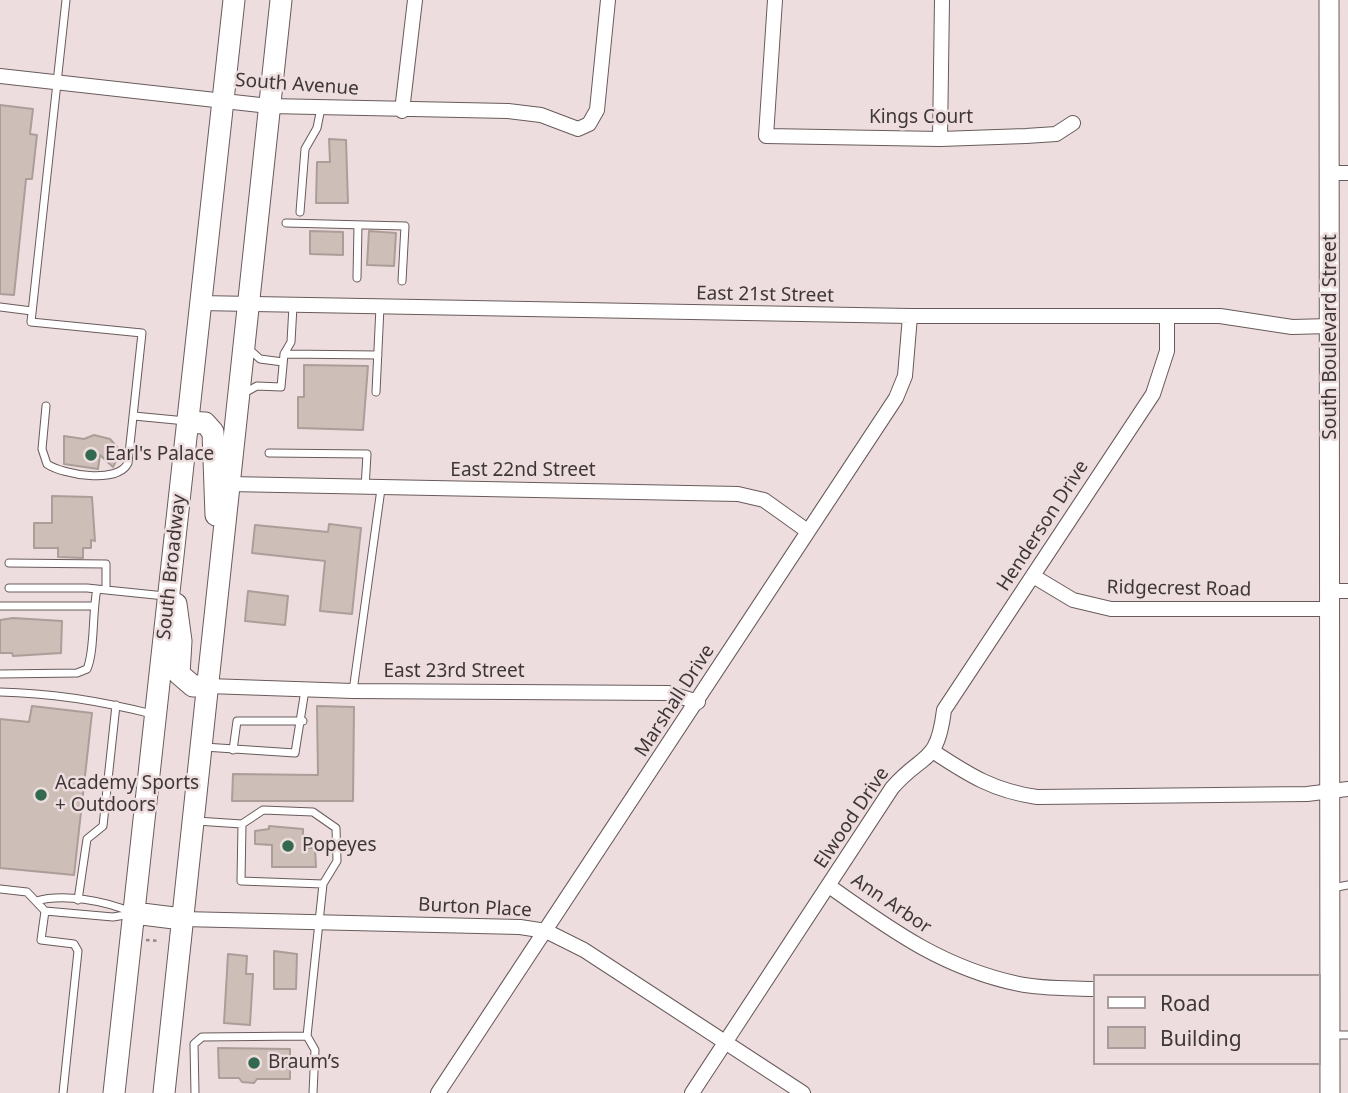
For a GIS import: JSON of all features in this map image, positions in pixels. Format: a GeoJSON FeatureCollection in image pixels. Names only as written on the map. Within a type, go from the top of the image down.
{"type":"FeatureCollection","features":[{"type":"Feature","properties":{"kind":"main road","name":"South Broadway"},"geometry":{"type":"LineString","coordinates":[[114,1093],[234,0]]}},
{"type":"Feature","properties":{"kind":"main road"},"geometry":{"type":"LineString","coordinates":[[164,1093],[177,1043],[182,919],[281,0]]}},
{"type":"Feature","properties":{"kind":"main road","name":"South Boulevard Street"},"geometry":{"type":"LineString","coordinates":[[1329,0],[1339,173],[1330,326],[1340,790],[1340,887],[1324,988],[1339,1035],[1330,1093]]}},
{"type":"Feature","properties":{"kind":"main road"},"geometry":{"type":"LineString","coordinates":[[187,422],[205,424],[213,432],[212,464],[220,562]]}},
{"type":"Feature","properties":{"kind":"main road"},"geometry":{"type":"LineString","coordinates":[[172,571],[181,641],[179,674],[193,686],[208,686]]}},
{"type":"Feature","properties":{"kind":"main road"},"geometry":{"type":"LineString","coordinates":[[134,913],[182,919]]}},
{"type":"Feature","properties":{"kind":"street"},"geometry":{"type":"LineString","coordinates":[[402,111],[415,0]]}},
{"type":"Feature","properties":{"kind":"street","name":"South Avenue"},"geometry":{"type":"LineString","coordinates":[[0,76],[269,106],[402,111],[508,111],[541,116],[578,129],[589,124],[597,110],[608,0]]}},
{"type":"Feature","properties":{"kind":"street","name":"Kings Court"},"geometry":{"type":"LineString","coordinates":[[775,0],[766,136],[940,139],[1056,134],[1073,123]]}},
{"type":"Feature","properties":{"kind":"street"},"geometry":{"type":"LineString","coordinates":[[940,139],[942,0]]}},
{"type":"Feature","properties":{"kind":"street","name":"East 21st Street"},"geometry":{"type":"LineString","coordinates":[[199,303],[910,316],[1220,316],[1292,327],[1330,326]]}},
{"type":"Feature","properties":{"kind":"street","name":"Marshall Drive"},"geometry":{"type":"LineString","coordinates":[[438,1093],[698,702],[806,530],[896,398],[905,376],[910,316]]}},
{"type":"Feature","properties":{"kind":"street","name":"Henderson Drive"},"geometry":{"type":"LineString","coordinates":[[934,752],[944,710],[1153,394],[1167,351],[1167,316]]}},
{"type":"Feature","properties":{"kind":"street","name":"East 22nd Street"},"geometry":{"type":"LineString","coordinates":[[229,484],[365,489],[696,491],[738,494],[764,500],[806,530]]}},
{"type":"Feature","properties":{"kind":"street","name":"Ridgecrest Road"},"geometry":{"type":"LineString","coordinates":[[1033,576],[1073,600],[1111,609],[1337,597]]}},
{"type":"Feature","properties":{"kind":"street","name":"East 23rd Street"},"geometry":{"type":"LineString","coordinates":[[208,686],[352,691],[668,693],[698,702]]}},
{"type":"Feature","properties":{"kind":"street"},"geometry":{"type":"LineString","coordinates":[[934,752],[974,778],[1005,792],[1037,797],[1307,794],[1340,790]]}},
{"type":"Feature","properties":{"kind":"street","name":"Elwood Drive"},"geometry":{"type":"LineString","coordinates":[[692,1093],[892,788],[904,774],[934,752]]}},
{"type":"Feature","properties":{"kind":"street","name":"Ann Arbor"},"geometry":{"type":"LineString","coordinates":[[829,886],[914,945],[974,972],[1021,985],[1092,989]]}},
{"type":"Feature","properties":{"kind":"street","name":"Burton Place"},"geometry":{"type":"LineString","coordinates":[[182,919],[520,927],[546,931],[584,950],[803,1093]]}},
{"type":"Feature","properties":{"kind":"lane"},"geometry":{"type":"LineString","coordinates":[[46,406],[43,457],[55,470],[113,477],[125,470],[134,416],[142,333],[31,322],[66,0]]}},
{"type":"Feature","properties":{"kind":"lane"},"geometry":{"type":"LineString","coordinates":[[300,212],[305,149],[320,121],[321,108]]}},
{"type":"Feature","properties":{"kind":"lane"},"geometry":{"type":"LineString","coordinates":[[286,223],[405,226],[402,281]]}},
{"type":"Feature","properties":{"kind":"lane"},"geometry":{"type":"LineString","coordinates":[[357,278],[358,225]]}},
{"type":"Feature","properties":{"kind":"lane"},"geometry":{"type":"LineString","coordinates":[[238,400],[257,386],[281,387],[284,354],[291,342],[293,306]]}},
{"type":"Feature","properties":{"kind":"lane"},"geometry":{"type":"LineString","coordinates":[[0,307],[32,311]]}},
{"type":"Feature","properties":{"kind":"lane"},"geometry":{"type":"LineString","coordinates":[[376,392],[380,307]]}},
{"type":"Feature","properties":{"kind":"lane"},"geometry":{"type":"LineString","coordinates":[[244,343],[260,359],[283,362]]}},
{"type":"Feature","properties":{"kind":"lane"},"geometry":{"type":"LineString","coordinates":[[284,354],[378,355]]}},
{"type":"Feature","properties":{"kind":"lane"},"geometry":{"type":"LineString","coordinates":[[134,416],[187,422]]}},
{"type":"Feature","properties":{"kind":"lane"},"geometry":{"type":"LineString","coordinates":[[269,453],[367,453],[365,489]]}},
{"type":"Feature","properties":{"kind":"lane"},"geometry":{"type":"LineString","coordinates":[[352,691],[381,489]]}},
{"type":"Feature","properties":{"kind":"lane"},"geometry":{"type":"LineString","coordinates":[[9,563],[106,564],[106,590]]}},
{"type":"Feature","properties":{"kind":"lane"},"geometry":{"type":"LineString","coordinates":[[9,588],[97,589],[169,596]]}},
{"type":"Feature","properties":{"kind":"lane"},"geometry":{"type":"LineString","coordinates":[[0,674],[77,673],[87,668],[91,660],[93,606],[97,589]]}},
{"type":"Feature","properties":{"kind":"lane"},"geometry":{"type":"LineString","coordinates":[[0,606],[93,606]]}},
{"type":"Feature","properties":{"kind":"lane"},"geometry":{"type":"LineString","coordinates":[[201,747],[295,753],[303,722],[305,690]]}},
{"type":"Feature","properties":{"kind":"lane"},"geometry":{"type":"LineString","coordinates":[[0,692],[38,692],[116,705],[156,715]]}},
{"type":"Feature","properties":{"kind":"lane"},"geometry":{"type":"LineString","coordinates":[[78,900],[87,839],[103,826],[116,705]]}},
{"type":"Feature","properties":{"kind":"lane"},"geometry":{"type":"LineString","coordinates":[[233,750],[237,721],[303,722]]}},
{"type":"Feature","properties":{"kind":"lane"},"geometry":{"type":"LineString","coordinates":[[193,821],[242,824],[263,810],[313,812],[324,817],[336,828],[337,861],[323,884],[307,1036],[315,1048],[313,1093]]}},
{"type":"Feature","properties":{"kind":"lane"},"geometry":{"type":"LineString","coordinates":[[242,824],[241,881],[323,884]]}},
{"type":"Feature","properties":{"kind":"lane"},"geometry":{"type":"LineString","coordinates":[[0,889],[27,892],[45,911],[113,917],[134,913]]}},
{"type":"Feature","properties":{"kind":"lane"},"geometry":{"type":"LineString","coordinates":[[36,901],[48,898],[78,900],[114,905],[134,913]]}},
{"type":"Feature","properties":{"kind":"lane"},"geometry":{"type":"LineString","coordinates":[[45,911],[41,940],[74,944],[78,951],[64,1093]]}},
{"type":"Feature","properties":{"kind":"lane"},"geometry":{"type":"LineString","coordinates":[[177,1043],[194,1044],[203,1037],[307,1036]]}},
{"type":"Feature","properties":{"kind":"lane"},"geometry":{"type":"LineString","coordinates":[[194,1044],[195,1093]]}},
{"type":"Feature","properties":{"kind":"path"},"geometry":{"type":"LineString","coordinates":[[143,940],[160,942]]}},
{"type":"Feature","properties":{"kind":"building"},"geometry":{"type":"Polygon","coordinates":[[[0,105],[33,109],[30,134],[37,135],[32,179],[26,179],[14,295],[0,294],[0,105]]]}},
{"type":"Feature","properties":{"kind":"building"},"geometry":{"type":"Polygon","coordinates":[[[329,139],[346,140],[348,203],[316,203],[317,162],[330,162],[329,139]]]}},
{"type":"Feature","properties":{"kind":"building"},"geometry":{"type":"Polygon","coordinates":[[[310,231],[343,232],[343,255],[310,254],[310,231]]]}},
{"type":"Feature","properties":{"kind":"building"},"geometry":{"type":"Polygon","coordinates":[[[369,231],[396,233],[394,266],[367,265],[369,231]]]}},
{"type":"Feature","properties":{"kind":"building"},"geometry":{"type":"Polygon","coordinates":[[[304,365],[368,366],[363,430],[298,428],[298,397],[304,397],[304,365]]]}},
{"type":"Feature","properties":{"kind":"building","name":"Earl's Palace"},"geometry":{"type":"Polygon","coordinates":[[[94,435],[110,439],[117,447],[118,457],[113,467],[100,455],[98,469],[64,464],[64,436],[84,439],[94,435]]]}},
{"type":"Feature","properties":{"kind":"building"},"geometry":{"type":"Polygon","coordinates":[[[52,496],[92,497],[95,541],[91,540],[91,548],[83,548],[83,558],[58,557],[58,548],[34,548],[34,523],[52,523],[52,496]]]}},
{"type":"Feature","properties":{"kind":"building"},"geometry":{"type":"Polygon","coordinates":[[[329,524],[361,528],[352,614],[320,611],[325,561],[252,553],[255,525],[328,532],[329,524]]]}},
{"type":"Feature","properties":{"kind":"building"},"geometry":{"type":"Polygon","coordinates":[[[248,591],[288,596],[285,625],[245,621],[248,591]]]}},
{"type":"Feature","properties":{"kind":"building"},"geometry":{"type":"Polygon","coordinates":[[[13,618],[62,621],[61,653],[13,656],[12,653],[0,653],[0,620],[13,618]]]}},
{"type":"Feature","properties":{"kind":"building","name":"Academy Sports + Outdoors"},"geometry":{"type":"Polygon","coordinates":[[[32,706],[92,713],[74,875],[0,868],[0,719],[29,722],[32,706]]]}},
{"type":"Feature","properties":{"kind":"building"},"geometry":{"type":"Polygon","coordinates":[[[317,706],[354,707],[353,801],[232,801],[233,774],[318,775],[317,706]]]}},
{"type":"Feature","properties":{"kind":"building","name":"Popeyes"},"geometry":{"type":"Polygon","coordinates":[[[269,826],[303,829],[303,848],[315,848],[316,867],[272,867],[272,845],[255,844],[255,831],[269,829],[269,826]]]}},
{"type":"Feature","properties":{"kind":"building"},"geometry":{"type":"Polygon","coordinates":[[[274,951],[297,954],[296,989],[274,989],[274,951]]]}},
{"type":"Feature","properties":{"kind":"building"},"geometry":{"type":"Polygon","coordinates":[[[228,954],[247,956],[246,974],[253,974],[250,1025],[224,1023],[228,954]]]}},
{"type":"Feature","properties":{"kind":"building","name":"Braum’s"},"geometry":{"type":"Polygon","coordinates":[[[218,1048],[290,1049],[290,1079],[257,1079],[254,1083],[242,1082],[239,1078],[219,1078],[218,1048]]]}},
{"type":"Feature","properties":{"kind":"place","name":"Earl's Palace"},"geometry":{"type":"Point","coordinates":[91,455]}},
{"type":"Feature","properties":{"kind":"place","name":"Academy Sports + Outdoors"},"geometry":{"type":"Point","coordinates":[41,795]}},
{"type":"Feature","properties":{"kind":"place","name":"Popeyes"},"geometry":{"type":"Point","coordinates":[288,846]}},
{"type":"Feature","properties":{"kind":"place","name":"Braum’s"},"geometry":{"type":"Point","coordinates":[254,1063]}}]}
